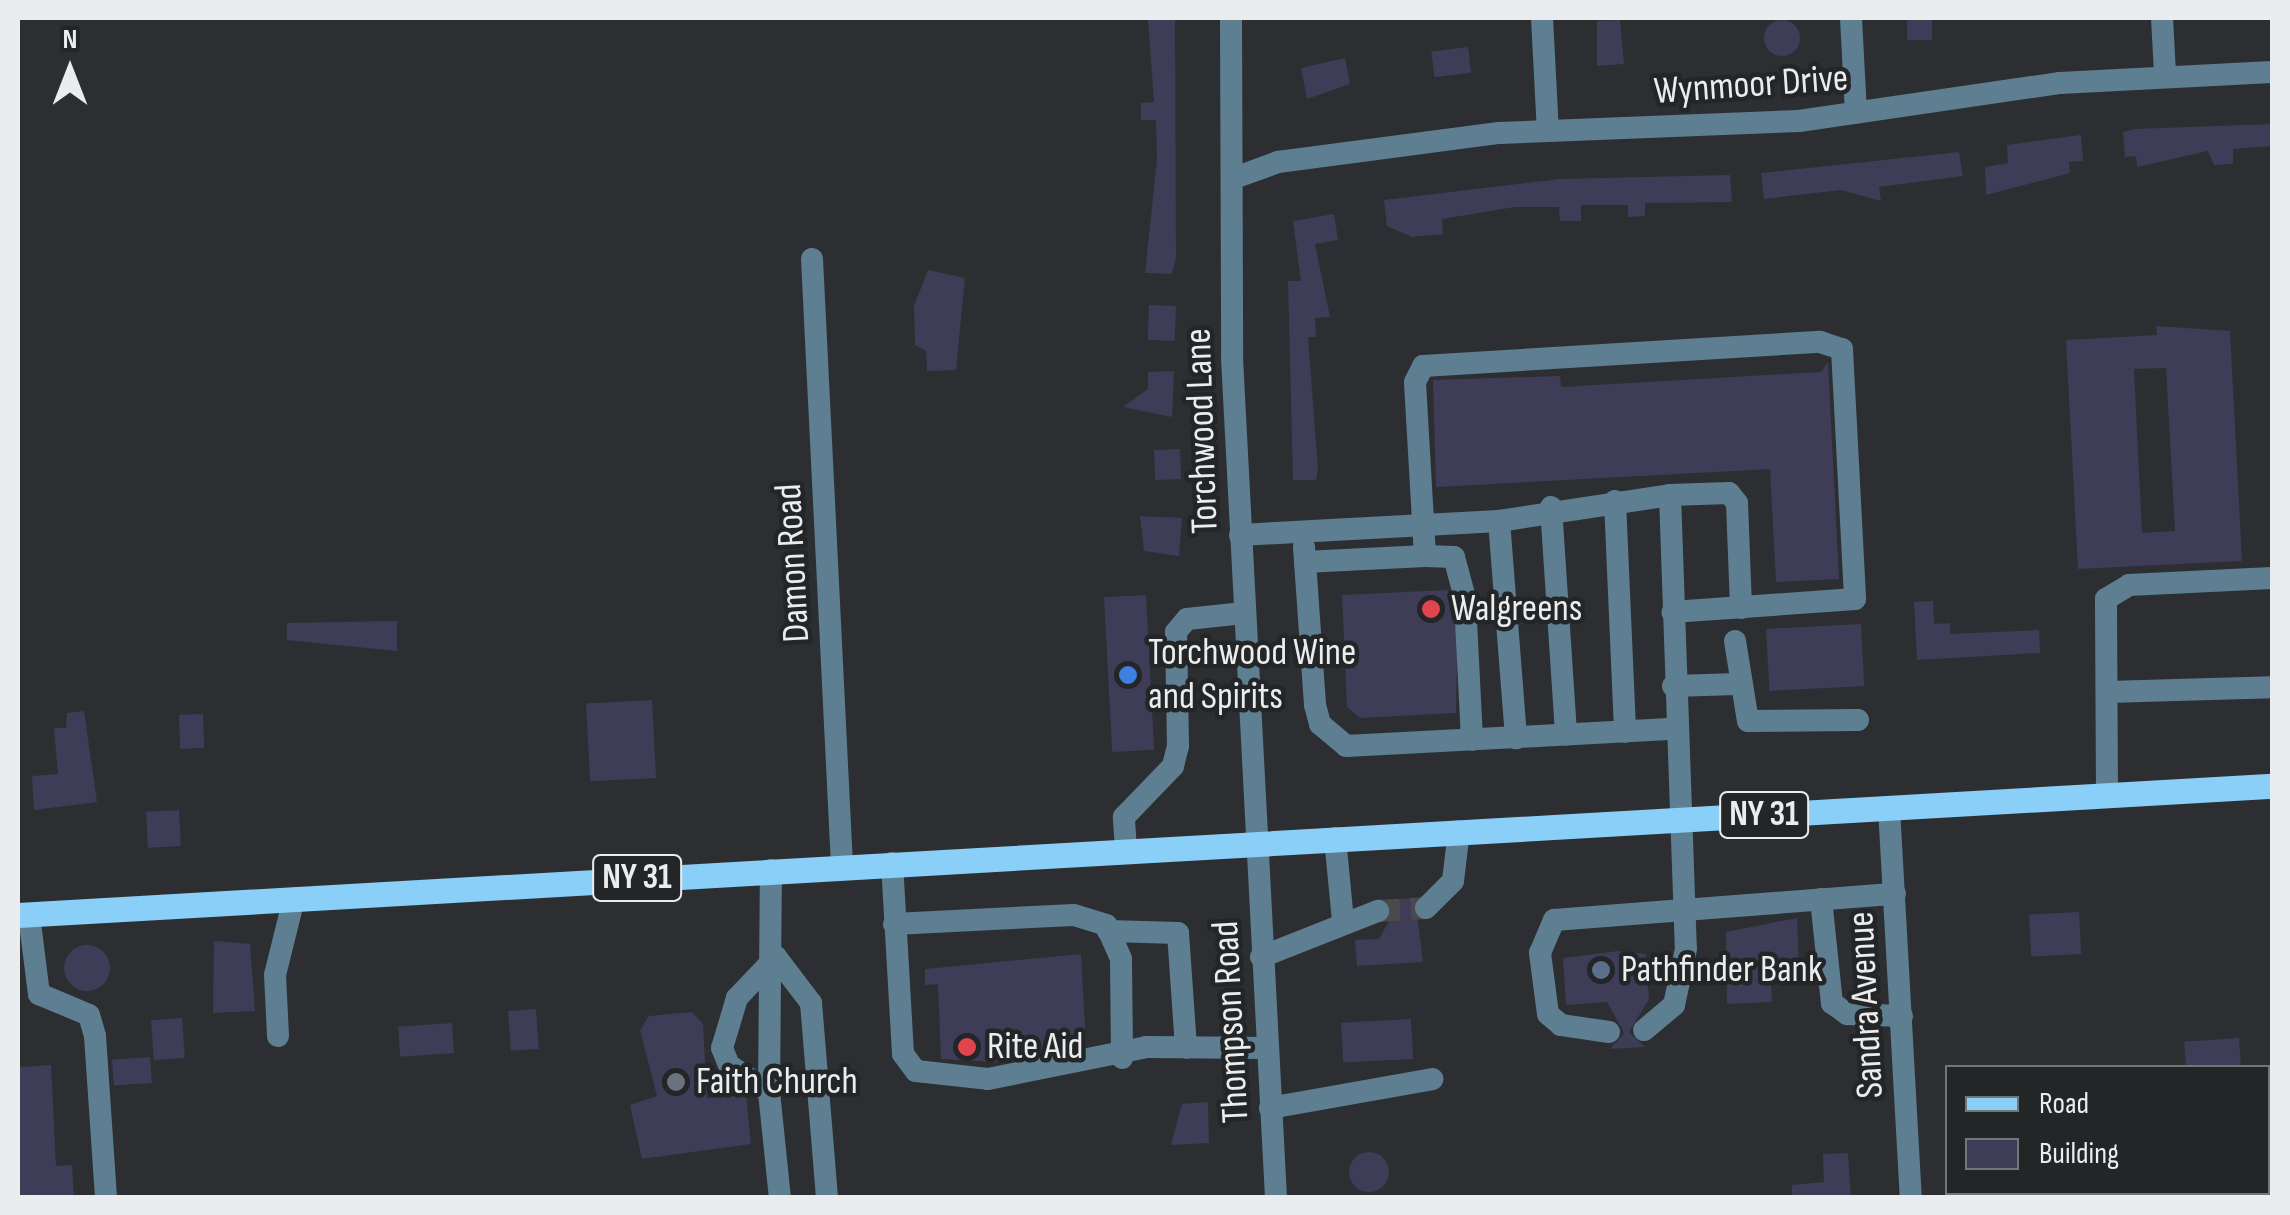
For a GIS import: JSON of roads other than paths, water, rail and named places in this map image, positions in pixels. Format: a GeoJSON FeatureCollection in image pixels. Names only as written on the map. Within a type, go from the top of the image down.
{"type":"FeatureCollection","features":[{"type":"Feature","properties":{"kind":"main road","name":"NY 31"},"geometry":{"type":"LineString","coordinates":[[23,915],[892,862],[2272,786]]}},
{"type":"Feature","properties":{"kind":"street","name":"Torchwood Lane"},"geometry":{"type":"LineString","coordinates":[[1231,18],[1240,535],[1256,842]]}},
{"type":"Feature","properties":{"kind":"street"},"geometry":{"type":"LineString","coordinates":[[1542,18],[1548,130]]}},
{"type":"Feature","properties":{"kind":"street"},"geometry":{"type":"LineString","coordinates":[[1851,18],[1856,114]]}},
{"type":"Feature","properties":{"kind":"street"},"geometry":{"type":"LineString","coordinates":[[2162,18],[2165,74]]}},
{"type":"Feature","properties":{"kind":"street","name":"Wynmoor Drive"},"geometry":{"type":"LineString","coordinates":[[1236,177],[1278,162],[1548,130],[1856,114],[2165,74],[2272,72]]}},
{"type":"Feature","properties":{"kind":"street","name":"Damon Road"},"geometry":{"type":"LineString","coordinates":[[812,258],[842,865]]}},
{"type":"Feature","properties":{"kind":"street"},"geometry":{"type":"LineString","coordinates":[[1425,556],[1415,382],[1424,366],[1834,344],[1846,358],[1859,590],[1848,603],[1672,612]]}},
{"type":"Feature","properties":{"kind":"street"},"geometry":{"type":"LineString","coordinates":[[1240,535],[1499,521],[1551,507],[1730,493],[1738,502],[1741,608]]}},
{"type":"Feature","properties":{"kind":"street"},"geometry":{"type":"LineString","coordinates":[[1644,1030],[1674,1005],[1684,910],[1676,820],[1670,495]]}},
{"type":"Feature","properties":{"kind":"street"},"geometry":{"type":"LineString","coordinates":[[1615,501],[1624,732]]}},
{"type":"Feature","properties":{"kind":"street"},"geometry":{"type":"LineString","coordinates":[[1551,507],[1566,735]]}},
{"type":"Feature","properties":{"kind":"street"},"geometry":{"type":"LineString","coordinates":[[1499,521],[1516,738]]}},
{"type":"Feature","properties":{"kind":"street"},"geometry":{"type":"LineString","coordinates":[[1304,532],[1315,705],[1331,738],[1364,748],[1674,729]]}},
{"type":"Feature","properties":{"kind":"street"},"geometry":{"type":"LineString","coordinates":[[1306,562],[1454,557],[1464,595]]}},
{"type":"Feature","properties":{"kind":"street"},"geometry":{"type":"LineString","coordinates":[[2107,796],[2108,692],[2103,613],[2116,589],[2272,578]]}},
{"type":"Feature","properties":{"kind":"street"},"geometry":{"type":"LineString","coordinates":[[1126,849],[1124,817],[1173,766],[1178,746],[1176,632],[1187,619],[1244,613]]}},
{"type":"Feature","properties":{"kind":"street"},"geometry":{"type":"LineString","coordinates":[[1466,621],[1472,740]]}},
{"type":"Feature","properties":{"kind":"street"},"geometry":{"type":"LineString","coordinates":[[1736,641],[1738,684],[1753,723],[1858,720]]}},
{"type":"Feature","properties":{"kind":"street"},"geometry":{"type":"LineString","coordinates":[[1673,686],[1738,684]]}},
{"type":"Feature","properties":{"kind":"street"},"geometry":{"type":"LineString","coordinates":[[2108,692],[2272,686]]}},
{"type":"Feature","properties":{"kind":"street","name":"Sandra Avenue"},"geometry":{"type":"LineString","coordinates":[[1889,808],[1911,1198]]}},
{"type":"Feature","properties":{"kind":"street"},"geometry":{"type":"LineString","coordinates":[[1426,908],[1453,881],[1459,831]]}},
{"type":"Feature","properties":{"kind":"street"},"geometry":{"type":"LineString","coordinates":[[1335,838],[1343,921]]}},
{"type":"Feature","properties":{"kind":"street","name":"Thompson Road"},"geometry":{"type":"LineString","coordinates":[[1256,842],[1276,1198]]}},
{"type":"Feature","properties":{"kind":"street"},"geometry":{"type":"LineString","coordinates":[[892,862],[903,1054],[916,1071],[988,1079],[1186,1048],[1267,1048]]}},
{"type":"Feature","properties":{"kind":"street"},"geometry":{"type":"LineString","coordinates":[[770,870],[776,957],[769,1092],[780,1198]]}},
{"type":"Feature","properties":{"kind":"street"},"geometry":{"type":"LineString","coordinates":[[1609,1032],[1561,1025],[1548,1014],[1544,931],[1572,917],[1895,894]]}},
{"type":"Feature","properties":{"kind":"street"},"geometry":{"type":"LineString","coordinates":[[278,1036],[275,975],[294,898]]}},
{"type":"Feature","properties":{"kind":"street"},"geometry":{"type":"LineString","coordinates":[[1820,900],[1832,1003],[1847,1014],[1902,1016]]}},
{"type":"Feature","properties":{"kind":"street"},"geometry":{"type":"LineString","coordinates":[[1262,957],[1343,921],[1378,911]]}},
{"type":"Feature","properties":{"kind":"street"},"geometry":{"type":"LineString","coordinates":[[894,924],[1074,914],[1108,931],[1178,933],[1186,1048]]}},
{"type":"Feature","properties":{"kind":"street"},"geometry":{"type":"LineString","coordinates":[[23,915],[39,994],[89,1015],[96,1036],[106,1198]]}},
{"type":"Feature","properties":{"kind":"street"},"geometry":{"type":"LineString","coordinates":[[1108,931],[1122,959],[1122,1058]]}},
{"type":"Feature","properties":{"kind":"street"},"geometry":{"type":"LineString","coordinates":[[769,1092],[729,1065],[722,1037],[737,998],[776,957]]}},
{"type":"Feature","properties":{"kind":"street"},"geometry":{"type":"LineString","coordinates":[[776,957],[811,1003],[827,1198]]}},
{"type":"Feature","properties":{"kind":"street"},"geometry":{"type":"LineString","coordinates":[[1270,1108],[1432,1080]]}},
{"type":"Feature","properties":{"kind":"tunnel"},"geometry":{"type":"LineString","coordinates":[[1378,911],[1426,908]]}},
{"type":"Feature","properties":{"kind":"place","name":"Walgreens"},"geometry":{"type":"Point","coordinates":[1431,609]}},
{"type":"Feature","properties":{"kind":"place","name":"Torchwood Wine and Spirits"},"geometry":{"type":"Point","coordinates":[1128,675]}},
{"type":"Feature","properties":{"kind":"place","name":"Pathfinder Bank"},"geometry":{"type":"Point","coordinates":[1601,970]}},
{"type":"Feature","properties":{"kind":"place","name":"Rite Aid"},"geometry":{"type":"Point","coordinates":[967,1047]}},
{"type":"Feature","properties":{"kind":"place","name":"Faith Church"},"geometry":{"type":"Point","coordinates":[676,1082]}}]}
